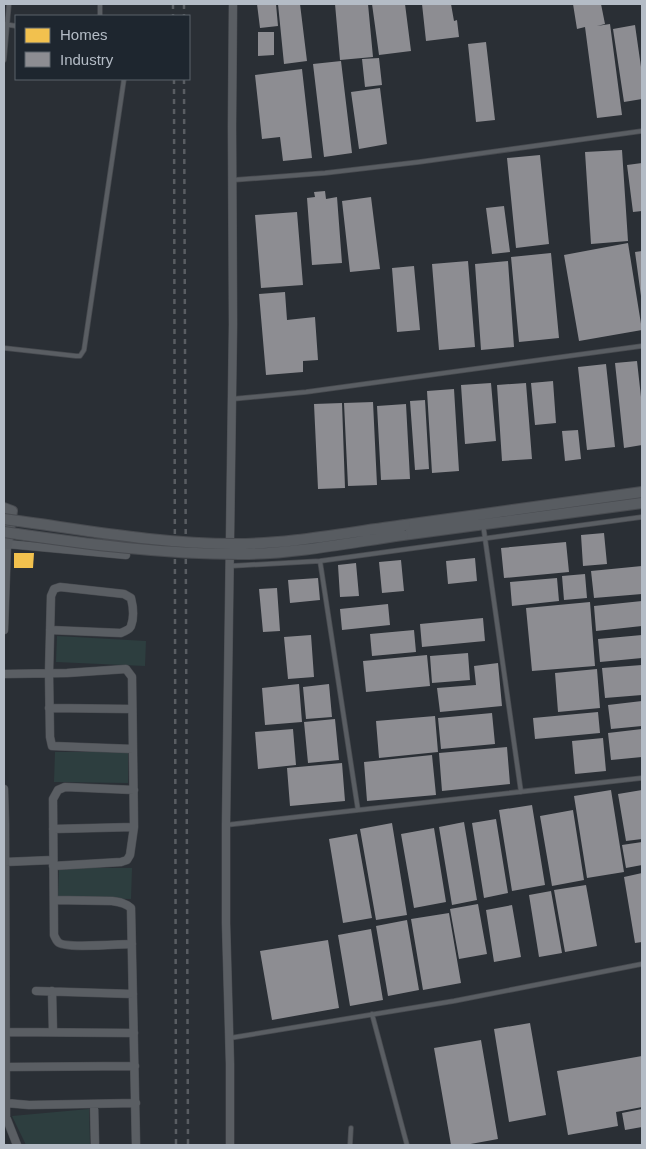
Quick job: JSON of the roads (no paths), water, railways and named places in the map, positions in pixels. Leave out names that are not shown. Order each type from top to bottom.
[{"type":"main road","points":[[4,532],[157,551],[251,554],[284,551],[642,492]]},
{"type":"main road","points":[[4,518],[164,542],[204,544],[276,543],[483,524],[642,503]]},
{"type":"main road","points":[[4,508],[12,512],[5,544]]},
{"type":"street","points":[[230,1145],[226,825],[232,399],[233,4]]},
{"type":"street","points":[[4,630],[5,544],[126,555]]},
{"type":"street","points":[[50,630],[120,633],[128,630],[131,626],[133,604],[131,598],[124,594],[60,587],[54,589],[51,596],[50,630],[49,674],[49,708],[52,746],[133,749]]},
{"type":"street","points":[[4,674],[49,674],[126,669],[132,676],[134,790],[134,827],[130,855],[127,860],[122,862],[5,862]]},
{"type":"street","points":[[49,708],[132,709]]},
{"type":"street","points":[[132,944],[82,946],[58,942],[54,935],[53,829],[54,796],[60,789],[65,787],[134,790]]},
{"type":"street","points":[[4,789],[5,1115],[17,1145]]},
{"type":"street","points":[[53,829],[134,827]]},
{"type":"street","points":[[54,900],[112,900],[128,905],[131,908],[136,1145]]},
{"type":"street","points":[[52,990],[53,1032]]},
{"type":"street","points":[[36,991],[133,994]]},
{"type":"street","points":[[6,1032],[134,1032]]},
{"type":"street","points":[[6,1067],[135,1066]]},
{"type":"street","points":[[6,1103],[29,1105],[136,1103]]},
{"type":"street","points":[[94,1104],[95,1145]]},
{"type":"lane","points":[[4,60],[9,4]]},
{"type":"lane","points":[[4,348],[76,356],[82,353],[124,80]]},
{"type":"lane","points":[[232,180],[325,173],[419,162],[642,131]]},
{"type":"lane","points":[[232,399],[306,392],[642,346]]},
{"type":"lane","points":[[230,566],[320,561],[642,517]]},
{"type":"lane","points":[[483,524],[521,792]]},
{"type":"lane","points":[[320,561],[358,810]]},
{"type":"lane","points":[[226,825],[642,778]]},
{"type":"lane","points":[[230,1038],[454,1001],[642,964]]},
{"type":"lane","points":[[372,1014],[407,1145]]},
{"type":"lane","points":[[350,1145],[351,1128]]},
{"type":"railway","points":[[173,4],[173,15]]},
{"type":"railway","points":[[184,4],[184,15]]},
{"type":"railway","points":[[174,80],[176,1145]]},
{"type":"railway","points":[[184,80],[188,1145]]}]
